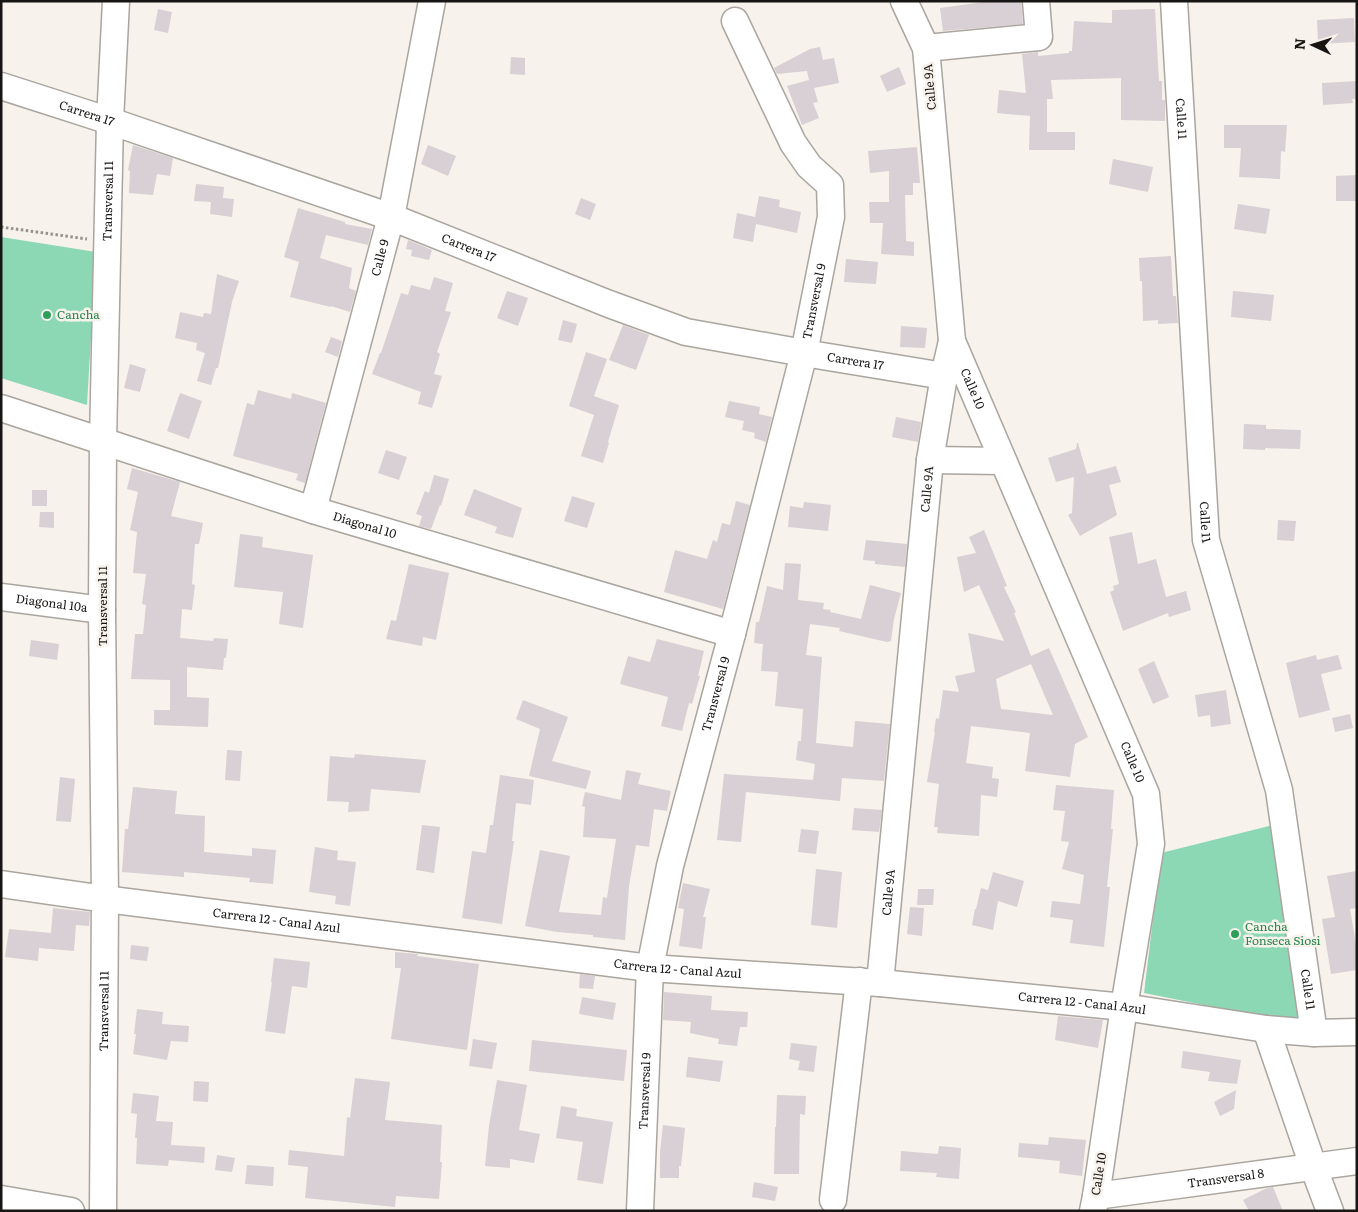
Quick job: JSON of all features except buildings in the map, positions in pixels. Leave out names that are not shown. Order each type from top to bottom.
[{"type":"street","name":"Transversal 11","points":[[103,1211],[105,899],[102,610],[103,441],[110,121],[116,1]]},
{"type":"street","name":"Calle 9","points":[[313,510],[391,217],[432,1]]},
{"type":"street","name":"Calle 9A","points":[[833,1200],[869,982],[930,460],[944,376],[952,341],[926,48],[904,1]]},
{"type":"street","points":[[926,48],[1039,37],[1036,1]]},
{"type":"street","name":"Calle 11","points":[[1174,1],[1206,540],[1279,790],[1314,1033]]},
{"type":"street","name":"Transversal 9","points":[[640,1211],[650,968],[670,866],[804,354],[831,217],[830,184],[809,166],[793,144],[735,21]]},
{"type":"street","name":"Carrera 17","points":[[1,86],[110,121],[391,217],[609,304],[686,332],[804,354],[944,376]]},
{"type":"street","name":"Calle 10","points":[[952,341],[1146,794],[1151,844],[1124,1007],[1095,1203]]},
{"type":"street","name":"Diagonal 10","points":[[1,408],[313,510],[732,634]]},
{"type":"street","points":[[930,460],[1004,461]]},
{"type":"street","name":"Diagonal 10a","points":[[1,597],[102,610]]},
{"type":"street","name":"Carrera 12 - Canal Azul","points":[[1,884],[105,899],[650,968],[869,982],[1124,1007],[1266,1029],[1314,1033],[1357,1032]]},
{"type":"street","points":[[1266,1029],[1330,1211]]},
{"type":"street","name":"Transversal 8","points":[[1095,1203],[1313,1166],[1357,1161]]},
{"type":"street","points":[[1,1199],[71,1211]]},
{"type":"path","points":[[1,227],[108,242]]},
{"type":"green space","name":"Cancha","points":[[1,237],[96,252],[87,405],[1,378]]},
{"type":"green space","points":[[1273,825],[1299,1024],[1144,993],[1161,853]]},
{"type":"place","name":"Cancha","points":[[47,315]]},
{"type":"place","name":"Cancha Fonseca Siosi","points":[[1235,934]]}]
